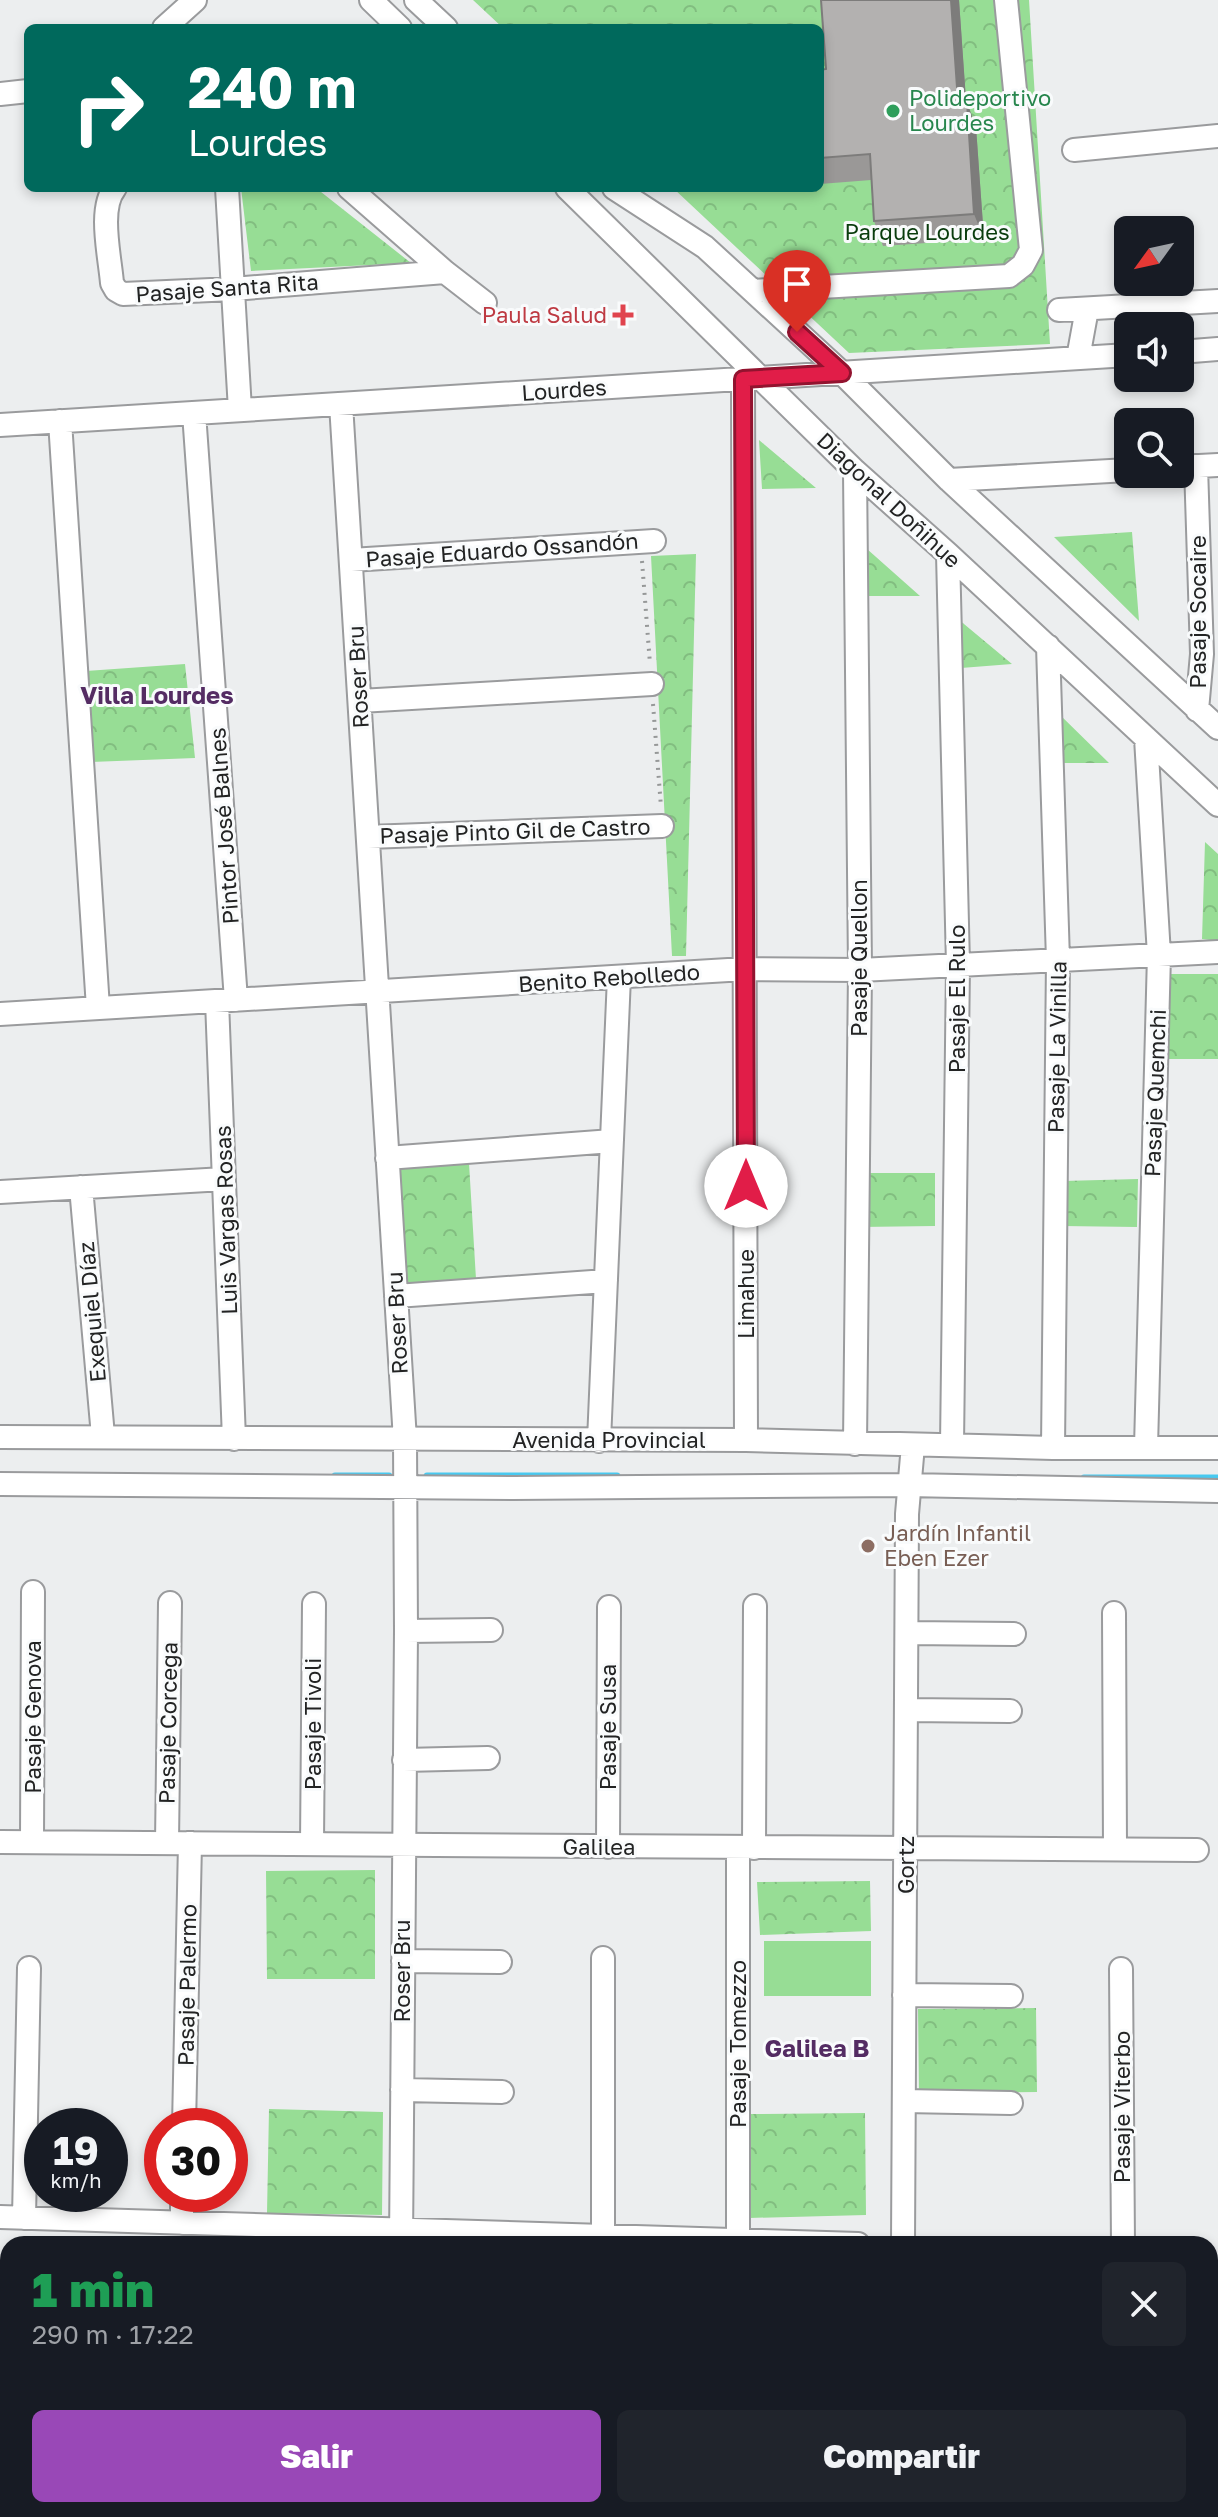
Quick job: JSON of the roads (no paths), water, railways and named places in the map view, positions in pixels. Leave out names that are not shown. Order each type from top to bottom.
[{"type":"street","points":[[168,24],[195,0]]},
{"type":"street","points":[[371,0],[396,24]]},
{"type":"street","points":[[416,0],[442,24]]},
{"type":"street","points":[[753,291],[1009,276],[1023,265],[1031,250],[1006,0]]},
{"type":"street","points":[[0,94],[24,91]]},
{"type":"street","points":[[1074,150],[1218,136]]},
{"type":"street","name":"Pasaje Santa Rita","points":[[112,192],[106,207],[112,283],[123,294],[233,289],[445,272]]},
{"type":"street","points":[[227,192],[240,410]]},
{"type":"street","points":[[354,192],[485,303]]},
{"type":"street","name":"Diagonal Doñihue","points":[[571,192],[752,379],[948,554],[1218,805]]},
{"type":"street","points":[[622,192],[705,247],[842,373],[949,480],[1218,728]]},
{"type":"street","points":[[1059,310],[1218,301]]},
{"type":"street","points":[[1078,358],[1087,309]]},
{"type":"street","points":[[1194,351],[1218,349]]},
{"type":"street","name":"Lourdes","points":[[0,422],[60,421],[1114,356]]},
{"type":"street","name":"Limahue","points":[[746,1440],[745,969],[752,379]]},
{"type":"street","name":"Roser Bru","points":[[341,404],[405,1440],[401,2236]]},
{"type":"street","name":"Pintor José Balnes","points":[[194,413],[227,1001]]},
{"type":"street","points":[[60,421],[98,1008]]},
{"type":"street","name":"Pasaje Socaire","points":[[1197,710],[1202,654],[1198,466]]},
{"type":"street","name":"Pasaje Quellon","points":[[855,471],[860,970],[855,1444]]},
{"type":"street","points":[[949,480],[1114,471]]},
{"type":"street","name":"Pasaje Eduardo Ossandón","points":[[351,560],[654,541]]},
{"type":"street","name":"Pasaje El Rulo","points":[[948,554],[958,965],[952,1445]]},
{"type":"street","name":"Pasaje La Vinilla","points":[[1048,646],[1058,960],[1053,1448]]},
{"type":"street","points":[[360,701],[652,684]]},
{"type":"street","name":"Pasaje Quemchi","points":[[1146,738],[1159,955],[1146,1447]]},
{"type":"street","name":"Pasaje Pinto Gil de Castro","points":[[368,837],[662,826]]},
{"type":"street","name":"Benito Rebolledo","points":[[0,1014],[745,969],[860,970],[1218,952]]},
{"type":"street","points":[[599,1441],[619,977]]},
{"type":"street","name":"Luis Vargas Rosas","points":[[227,1001],[224,1179],[234,1439]]},
{"type":"street","points":[[387,1158],[612,1141]]},
{"type":"street","points":[[0,1192],[224,1179]]},
{"type":"street","name":"Exequiel Díaz","points":[[81,1187],[103,1436]]},
{"type":"street","points":[[396,1296],[606,1281]]},
{"type":"street","name":"Avenida Provincial","points":[[0,1437],[746,1440],[1053,1448],[1218,1448]]},
{"type":"street","name":"Gortz","points":[[903,2236],[908,1485],[913,1445]]},
{"type":"street","points":[[0,1484],[406,1487],[908,1485],[1218,1491]]},
{"type":"street","name":"Pasaje Genova","points":[[32,1842],[33,1592]]},
{"type":"street","name":"Pasaje Corcega","points":[[167,1843],[170,1603]]},
{"type":"street","name":"Pasaje Tivoli","points":[[312,1844],[314,1604]]},
{"type":"street","name":"Pasaje Tomezzo","points":[[750,2236],[746,1848],[755,1606]]},
{"type":"street","name":"Pasaje Susa","points":[[608,1847],[609,1607]]},
{"type":"street","points":[[1114,1613],[1115,1849]]},
{"type":"street","points":[[406,1631],[491,1630]]},
{"type":"street","points":[[907,1633],[1014,1634]]},
{"type":"street","points":[[906,1710],[1010,1711]]},
{"type":"street","points":[[404,1760],[488,1758]]},
{"type":"street","name":"Galilea","points":[[0,1842],[1197,1850]]},
{"type":"street","name":"Pasaje Palermo","points":[[184,2108],[190,1843]]},
{"type":"street","points":[[603,1958],[603,2236]]},
{"type":"street","points":[[403,1961],[500,1962]]},
{"type":"street","points":[[24,2218],[29,1968]]},
{"type":"street","name":"Pasaje Viterbo","points":[[1121,1969],[1123,2236]]},
{"type":"street","points":[[904,1995],[1011,1996]]},
{"type":"street","points":[[402,2090],[502,2092]]},
{"type":"street","points":[[904,2101],[1011,2103]]},
{"type":"street","points":[[182,2212],[182,2223]]},
{"type":"street","points":[[0,2217],[182,2223],[253,2235],[327,2236]]},
{"type":"street","points":[[110,2236],[111,2221]]},
{"type":"waterway","points":[[335,1476],[389,1476]]},
{"type":"waterway","points":[[427,1476],[617,1476]]},
{"type":"waterway","points":[[1084,1478],[1218,1478]]},
{"type":"place","name":"Polideportivo Lourdes","points":[[893,111]]},
{"type":"place","name":"Paula Salud","points":[[623,315]]},
{"type":"place","name":"Jardín Infantil Eben Ezer","points":[[868,1546]]},
{"type":"district","name":"Villa Lourdes","points":[[157,696]]},
{"type":"district","name":"Galilea B","points":[[817,2049]]},
{"type":"park label","name":"Parque Lourdes","points":[[927,232]]}]
